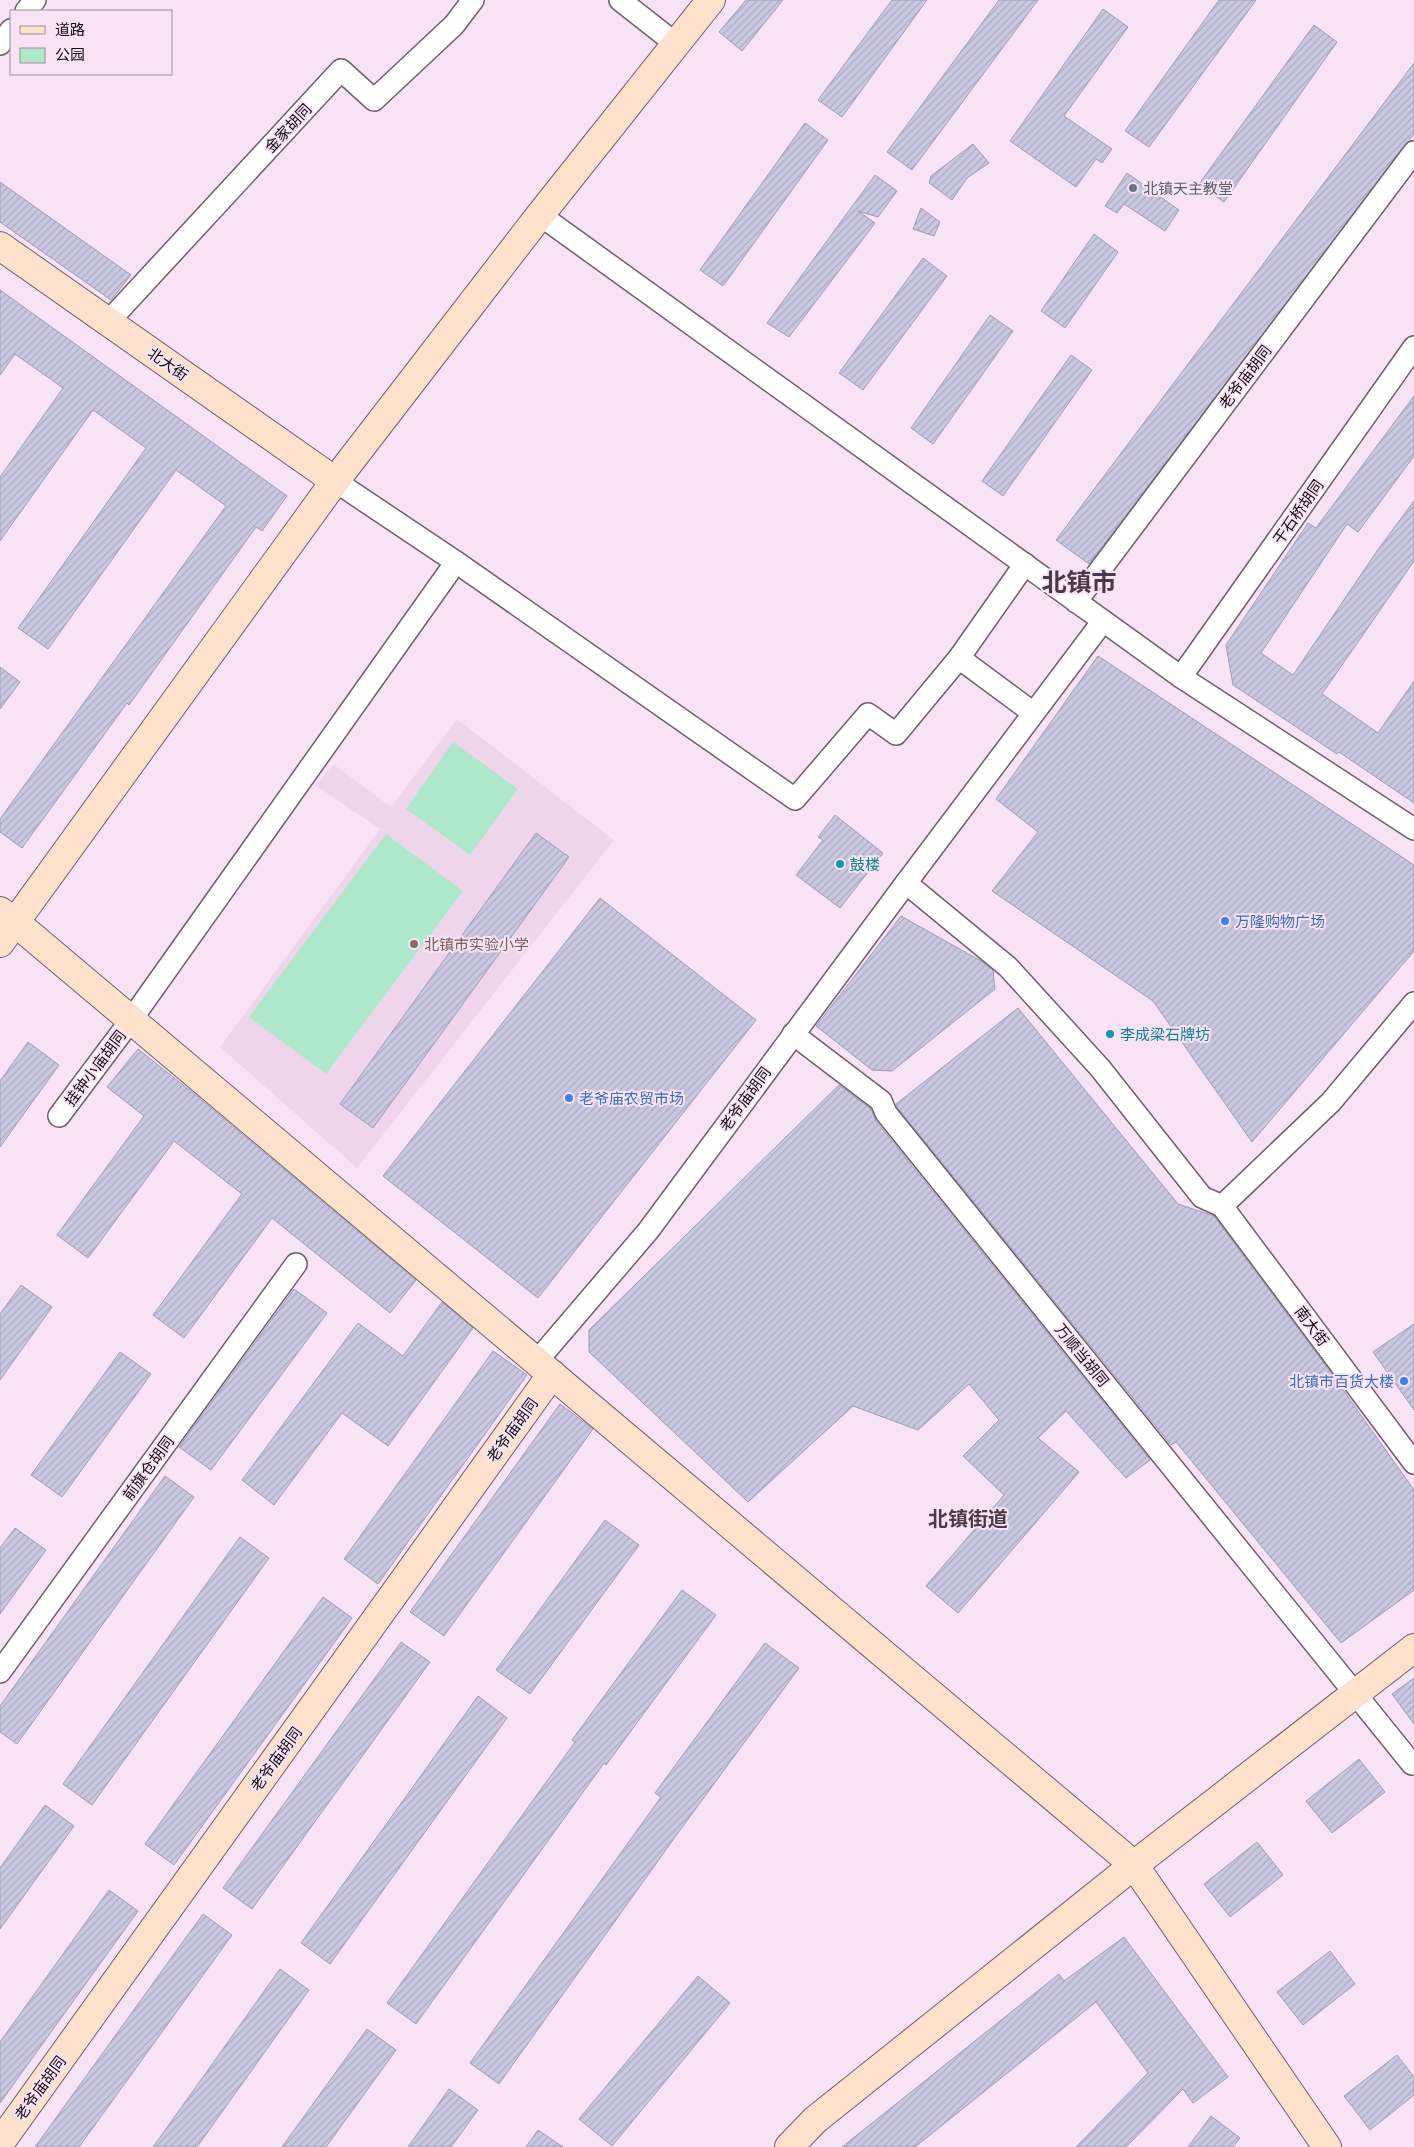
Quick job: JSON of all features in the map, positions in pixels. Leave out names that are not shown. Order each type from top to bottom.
[{"type":"street","points":[[27,10],[35,0]]},
{"type":"street","name":"金家胡同","points":[[108,322],[341,70],[374,100],[454,25],[473,0]]},
{"type":"street","points":[[620,0],[676,44]]},
{"type":"street","points":[[711,0],[540,215],[335,481],[5,926],[132,1020],[1134,1865],[1327,2147]]},
{"type":"street","points":[[0,44],[10,31]]},
{"type":"street","name":"老爷庙胡同","points":[[1076,602],[1414,152]]},
{"type":"street","points":[[540,215],[1181,677],[1414,829]]},
{"type":"street","name":"北大街","points":[[0,246],[335,481]]},
{"type":"street","name":"干石桥胡同","points":[[1181,677],[1414,347]]},
{"type":"street","points":[[335,481],[456,562],[794,799],[868,714],[896,734],[959,658],[1025,564]]},
{"type":"street","name":"挂钟小庙胡同","points":[[58,1116],[132,1020],[456,562]]},
{"type":"street","name":"老爷庙胡同","points":[[0,2143],[544,1368],[648,1231],[1032,712],[1103,621]]},
{"type":"street","points":[[959,658],[1032,712]]},
{"type":"street","name":"南大街","points":[[906,883],[1008,967],[1100,1068],[1202,1197],[1222,1206],[1414,1463]]},
{"type":"street","points":[[1222,1206],[1331,1102],[1414,1003]]},
{"type":"street","name":"万顺当胡同","points":[[797,1028],[881,1102],[886,1113],[1356,1692],[1412,1764],[1414,1762]]},
{"type":"street","name":"前旗仓胡同","points":[[0,1672],[296,1264]]},
{"type":"street","points":[[789,2147],[815,2120],[1134,1865],[1414,1648]]},
{"type":"shaded area","name":"北镇市实验小学","points":[[457,719],[614,840],[357,1168],[220,1047],[380,829],[316,786],[333,764],[391,807]]},
{"type":"green space","points":[[453,742],[518,789],[470,855],[406,809]]},
{"type":"green space","points":[[386,834],[463,891],[326,1074],[249,1017]]},
{"type":"building","points":[[746,0],[783,0],[742,51],[719,32]]},
{"type":"building","points":[[892,0],[927,0],[842,117],[818,100]]},
{"type":"building","points":[[999,0],[1038,0],[912,170],[887,152]]},
{"type":"building","points":[[1219,0],[1256,0],[1149,147],[1125,131]]},
{"type":"building","points":[[1103,9],[1128,27],[1064,116],[1112,149],[1102,163],[1096,159],[1076,187],[1010,141]]},
{"type":"building","points":[[1314,25],[1337,42],[1224,202],[1199,184]]},
{"type":"building","points":[[1414,63],[1414,134],[1089,564],[1056,540]]},
{"type":"building","points":[[805,123],[828,140],[723,286],[700,270]]},
{"type":"building","points":[[973,144],[989,163],[967,178],[952,200],[929,183],[931,176]]},
{"type":"building","name":"北镇天主教堂","points":[[1127,173],[1179,210],[1165,231],[1124,204],[1117,213],[1105,206]]},
{"type":"building","points":[[875,175],[897,191],[878,217],[858,211],[875,223],[789,337],[767,323]]},
{"type":"building","points":[[0,182],[131,275],[111,300],[0,222]]},
{"type":"building","points":[[921,208],[940,222],[934,236],[913,229]]},
{"type":"building","points":[[1094,234],[1118,252],[1065,328],[1041,311]]},
{"type":"building","points":[[923,258],[947,276],[863,390],[839,373]]},
{"type":"building","points":[[0,290],[287,496],[262,531],[256,527],[129,705],[127,703],[22,848],[0,832],[0,819],[226,506],[176,470],[48,649],[18,628],[146,448],[93,410],[0,541],[0,477],[63,388],[15,354],[0,375]]},
{"type":"building","points":[[990,315],[1013,331],[933,444],[911,428]]},
{"type":"building","points":[[1071,355],[1092,370],[1003,496],[982,481]]},
{"type":"building","points":[[1414,396],[1414,456],[1358,532],[1347,524],[1261,653],[1293,675],[1377,551],[1414,501],[1414,561],[1322,694],[1378,733],[1414,681],[1414,803],[1339,752],[1337,754],[1233,685],[1226,645],[1308,523],[1316,528]]},
{"type":"building","name":"万隆购物广场","points":[[1098,656],[1414,865],[1414,951],[1252,1142],[1153,1001],[992,891],[1038,832],[996,799]]},
{"type":"building","points":[[0,667],[20,682],[0,709]]},
{"type":"building","name":"鼓楼","points":[[835,815],[883,853],[840,908],[796,875],[823,840],[818,837]]},
{"type":"building","points":[[536,833],[569,857],[373,1128],[340,1104]]},
{"type":"building","name":"老爷庙农贸市场","points":[[600,898],[756,1020],[538,1298],[383,1176]]},
{"type":"building","points":[[901,916],[981,961],[993,970],[995,989],[892,1071],[872,1070],[816,1026]]},
{"type":"building","points":[[1018,1008],[1178,1204],[1214,1216],[1326,1366],[1414,1490],[1414,1590],[1341,1643],[1176,1442],[1171,1445],[897,1107],[896,1104]]},
{"type":"building","points":[[28,1042],[59,1065],[0,1147],[0,1081]]},
{"type":"building","points":[[138,1049],[416,1280],[390,1313],[272,1218],[184,1338],[153,1315],[242,1194],[174,1141],[88,1258],[57,1235],[144,1116],[107,1087]]},
{"type":"building","points":[[839,1085],[871,1109],[876,1121],[1150,1460],[1126,1478],[1066,1411],[1038,1438],[1079,1472],[958,1613],[926,1586],[1004,1495],[963,1456],[999,1420],[969,1384],[918,1430],[853,1406],[748,1502],[589,1352],[589,1330]]},
{"type":"building","points":[[21,1285],[52,1307],[0,1380],[0,1314]]},
{"type":"building","points":[[294,1289],[327,1313],[211,1470],[179,1447]]},
{"type":"building","points":[[442,1302],[473,1328],[388,1446],[342,1413],[274,1505],[242,1480],[358,1323],[403,1356]]},
{"type":"building","name":"北镇市百货大楼","points":[[1414,1324],[1414,1410],[1373,1352]]},
{"type":"building","points":[[493,1351],[527,1375],[378,1584],[344,1559]]},
{"type":"building","points":[[120,1352],[151,1374],[62,1497],[31,1475]]},
{"type":"building","points":[[560,1404],[593,1429],[444,1636],[410,1612]]},
{"type":"building","points":[[165,1476],[194,1497],[17,1744],[0,1732],[0,1706]]},
{"type":"building","points":[[605,1520],[639,1545],[530,1694],[496,1670]]},
{"type":"building","points":[[15,1528],[46,1550],[0,1614],[0,1548]]},
{"type":"building","points":[[240,1537],[269,1558],[92,1805],[63,1784]]},
{"type":"building","points":[[682,1590],[716,1615],[606,1765],[604,1763],[416,2024],[387,2003],[575,1742],[572,1740]]},
{"type":"building","points":[[323,1597],[352,1618],[174,1865],[145,1844]]},
{"type":"building","points":[[401,1642],[430,1662],[252,1909],[223,1888]]},
{"type":"building","points":[[765,1643],[799,1668],[675,1837],[499,2084],[470,2063],[661,1797],[655,1793]]},
{"type":"building","points":[[1414,1678],[1414,1724],[1392,1694]]},
{"type":"building","points":[[478,1696],[507,1718],[330,1964],[301,1943]]},
{"type":"building","points":[[1359,1759],[1385,1792],[1332,1833],[1306,1801]]},
{"type":"building","points":[[45,1805],[74,1826],[0,1929],[0,1868]]},
{"type":"building","points":[[1257,1842],[1283,1875],[1230,1917],[1204,1884]]},
{"type":"building","points":[[109,1890],[138,1911],[0,2103],[0,2042]]},
{"type":"building","points":[[203,1914],[232,1935],[79,2147],[35,2147]]},
{"type":"building","points":[[1124,1937],[1228,2077],[1193,2103],[1183,2089],[1126,2147],[1076,2147],[1148,2073],[1096,2002],[915,2147],[842,2147],[1059,1974],[1064,1981]]},
{"type":"building","points":[[1330,1951],[1355,1984],[1303,2025],[1277,1992]]},
{"type":"building","points":[[280,1969],[309,1990],[197,2147],[153,2147]]},
{"type":"building","points":[[698,1976],[730,2003],[612,2146],[579,2119]]},
{"type":"building","points":[[367,2029],[396,2050],[326,2147],[282,2147]]},
{"type":"building","points":[[1397,2055],[1414,2077],[1414,2095],[1370,2130],[1344,2096]]},
{"type":"building","points":[[449,2089],[478,2110],[451,2147],[408,2147]]},
{"type":"building","points":[[1211,2116],[1240,2138],[1233,2147],[1188,2147]]},
{"type":"building","points":[[538,2130],[563,2147],[526,2147]]},
{"type":"place","name":"北镇天主教堂","points":[[1133,188]]},
{"type":"place","name":"鼓楼","points":[[840,864]]},
{"type":"place","name":"万隆购物广场","points":[[1225,921]]},
{"type":"place","name":"北镇市实验小学","points":[[414,944]]},
{"type":"place","name":"李成梁石牌坊","points":[[1110,1034]]},
{"type":"place","name":"老爷庙农贸市场","points":[[569,1098]]},
{"type":"place","name":"北镇市百货大楼","points":[[1404,1381]]},
{"type":"district","name":"北镇市","points":[[1079,581]]},
{"type":"district","name":"北镇街道","points":[[968,1518]]}]
